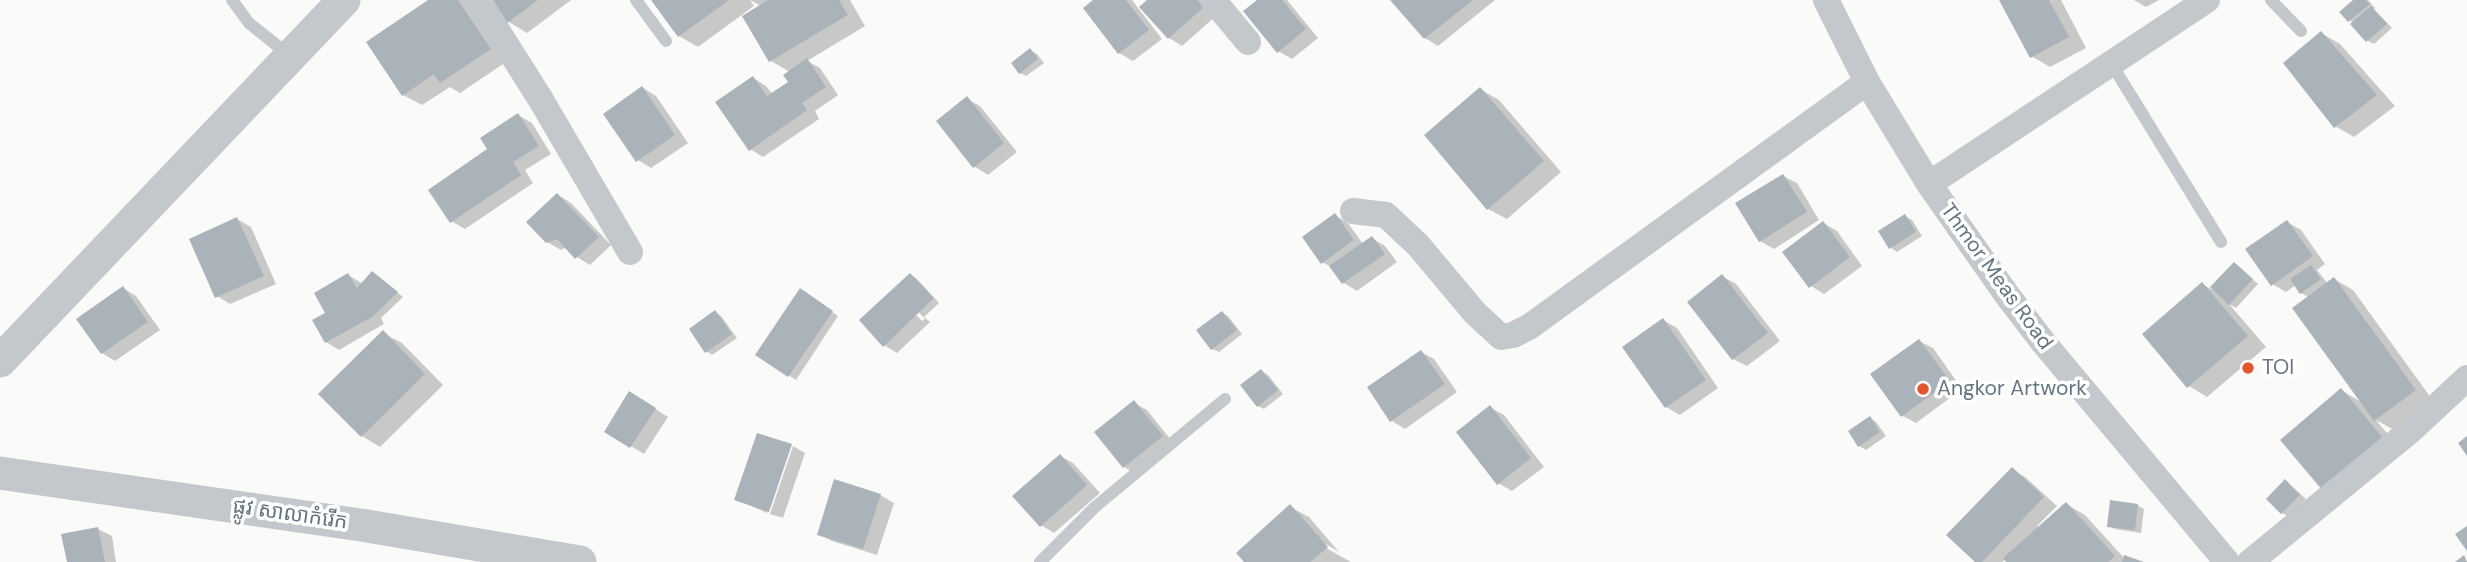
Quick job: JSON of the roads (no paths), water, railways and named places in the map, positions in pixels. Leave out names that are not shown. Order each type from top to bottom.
[{"type":"street","points":[[0,361],[344,0]]},
{"type":"street","points":[[478,0],[541,100],[630,252]]},
{"type":"street","points":[[1213,0],[1248,42]]},
{"type":"street","name":"Thmor Meas Road","points":[[1826,0],[1867,82],[1929,184],[2043,342],[2227,562]]},
{"type":"street","points":[[1929,184],[2207,0]]},
{"type":"street","points":[[1353,211],[1386,215],[1418,245],[1488,326],[1501,337],[1513,335],[1529,327],[1867,82]]},
{"type":"street","points":[[2250,562],[2410,431],[2467,378]]},
{"type":"street","name":"ផ្លូវ សាលាកំរើក","points":[[0,473],[361,525],[580,562]]},
{"type":"lane","points":[[232,0],[249,23],[290,56]]},
{"type":"lane","points":[[636,0],[666,41]]},
{"type":"lane","points":[[2271,0],[2301,31]]},
{"type":"lane","points":[[2111,63],[2221,242]]},
{"type":"lane","points":[[1040,562],[1095,507],[1225,399]]},
{"type":"place","name":"TOI","points":[[2248,368]]},
{"type":"place","name":"Angkor Artwork","points":[[1923,389]]}]
